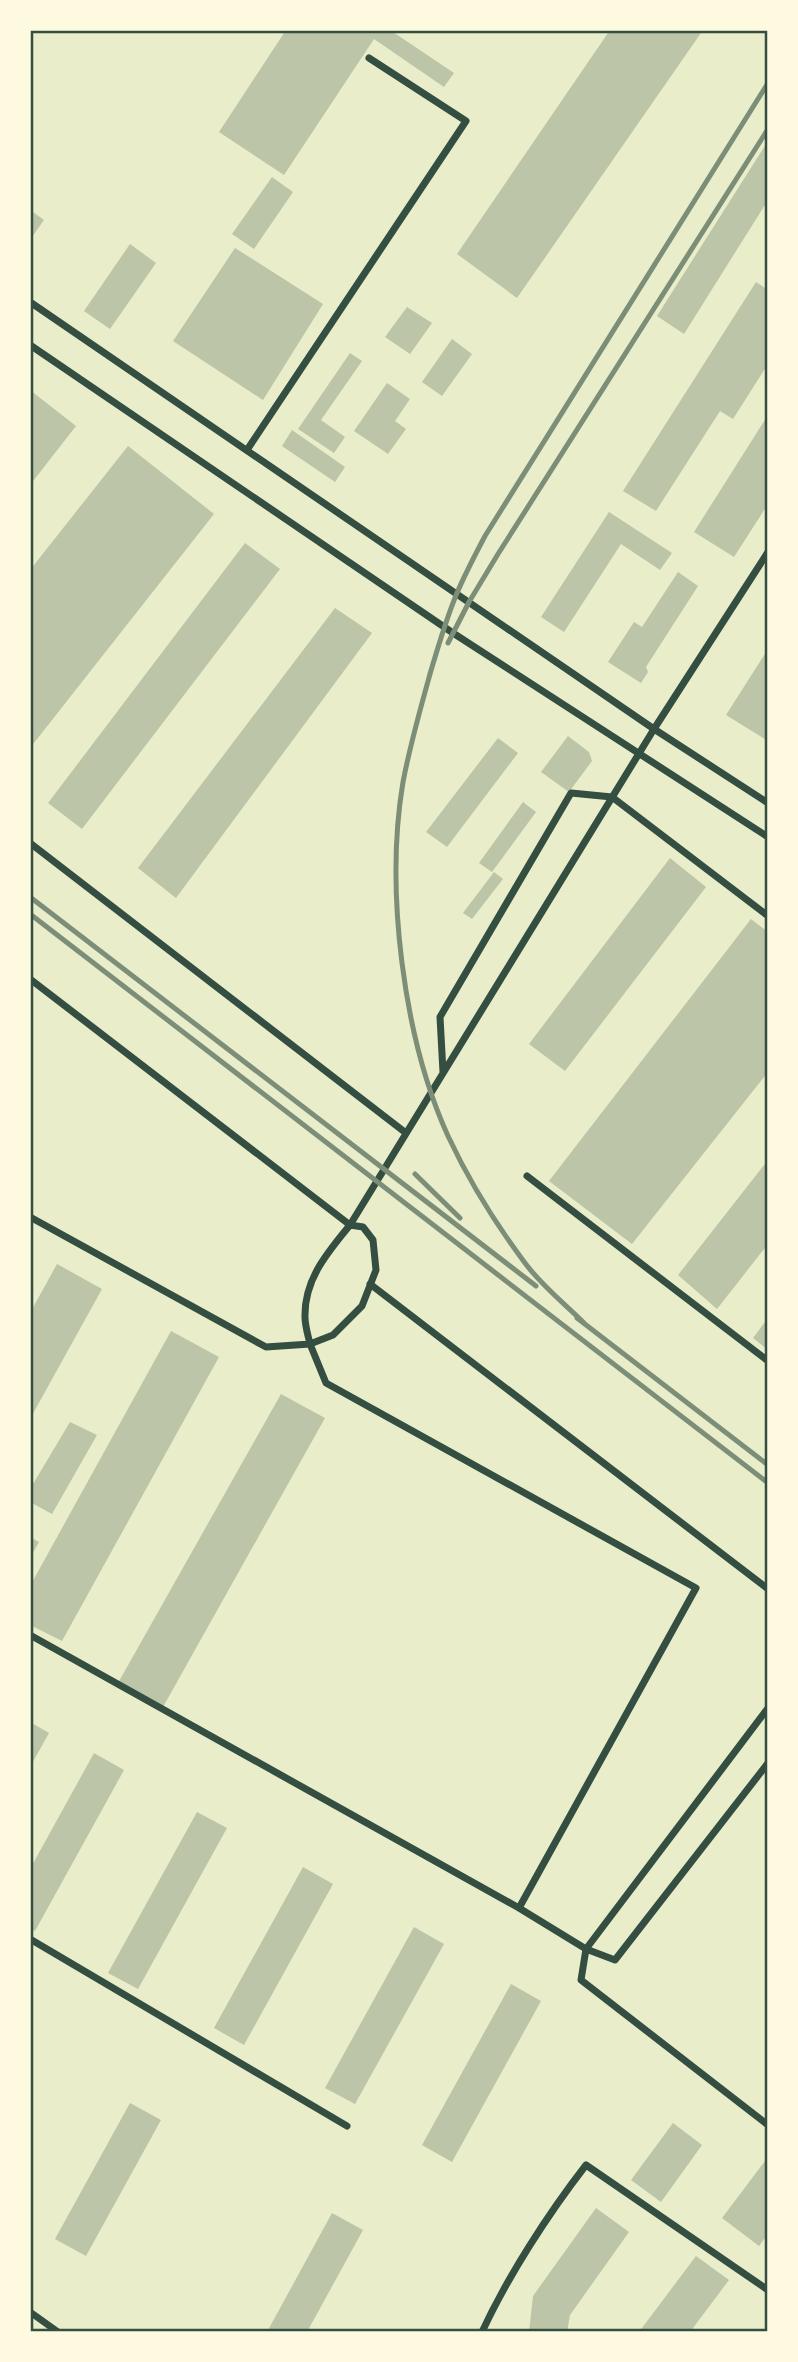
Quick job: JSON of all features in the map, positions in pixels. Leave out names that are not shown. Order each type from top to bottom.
[{"type":"street","points":[[247,450],[466,121],[369,58]]},
{"type":"street","points":[[30,302],[654,729],[768,803]]},
{"type":"street","points":[[30,345],[453,633],[768,836]]},
{"type":"street","points":[[519,1908],[696,1588],[326,1383],[310,1344],[305,1316],[309,1287],[319,1264],[350,1225],[639,752],[768,552]]},
{"type":"street","points":[[443,1073],[440,1017],[571,793],[612,797],[768,916]]},
{"type":"street","points":[[30,843],[406,1133]]},
{"type":"street","points":[[30,979],[350,1225],[363,1227],[373,1240],[376,1270],[362,1306],[332,1335],[310,1344],[266,1347],[30,1217]]},
{"type":"street","points":[[527,1176],[768,1361]]},
{"type":"street","points":[[370,1284],[768,1589]]},
{"type":"street","points":[[30,1635],[519,1908],[586,1949],[615,1960],[768,1763]]},
{"type":"street","points":[[768,1708],[586,1949],[581,1980],[768,2125]]},
{"type":"street","points":[[30,1938],[347,2126]]},
{"type":"street","points":[[482,2332],[492,2310],[562,2195],[586,2165],[768,2290]]},
{"type":"street","points":[[30,2312],[58,2332]]},
{"type":"building","points":[[286,30],[390,30],[454,73],[444,87],[374,39],[284,175],[219,132]]},
{"type":"building","points":[[610,30],[703,30],[517,298],[457,254]]},
{"type":"building","points":[[768,141],[768,200],[684,334],[657,316]]},
{"type":"building","points":[[272,177],[293,192],[254,249],[232,234]]},
{"type":"building","points":[[30,210],[44,220],[30,240]]},
{"type":"building","points":[[130,244],[156,263],[110,329],[84,311]]},
{"type":"building","points":[[235,248],[323,304],[263,400],[173,341]]},
{"type":"building","points":[[756,282],[768,290],[768,364],[733,419],[720,411],[656,511],[623,491]]},
{"type":"building","points":[[407,307],[432,323],[410,354],[385,337]]},
{"type":"building","points":[[452,339],[472,354],[442,396],[422,382]]},
{"type":"building","points":[[350,353],[362,361],[321,420],[345,437],[334,453],[298,429]]},
{"type":"building","points":[[387,383],[410,399],[395,421],[406,429],[388,454],[354,431]]},
{"type":"building","points":[[30,390],[76,426],[30,485]]},
{"type":"building","points":[[768,415],[768,504],[734,557],[694,532]]},
{"type":"building","points":[[292,430],[345,467],[335,482],[282,446]]},
{"type":"building","points":[[128,446],[214,514],[30,748],[30,570]]},
{"type":"building","points":[[609,512],[672,553],[660,570],[621,544],[564,632],[541,617]]},
{"type":"building","points":[[245,543],[280,569],[82,829],[48,803]]},
{"type":"building","points":[[678,572],[698,586],[646,667],[648,672],[641,683],[608,662],[634,622],[642,627]]},
{"type":"building","points":[[335,608],[372,633],[176,898],[138,868]]},
{"type":"building","points":[[768,649],[768,741],[726,715]]},
{"type":"building","points":[[568,736],[589,752],[592,761],[569,792],[541,772]]},
{"type":"building","points":[[498,738],[518,753],[447,847],[426,832]]},
{"type":"building","points":[[523,802],[536,812],[492,872],[479,863]]},
{"type":"building","points":[[670,858],[706,887],[565,1071],[529,1044]]},
{"type":"building","points":[[494,872],[503,879],[472,919],[463,913]]},
{"type":"building","points":[[751,919],[768,932],[768,1072],[632,1244],[549,1181]]},
{"type":"building","points":[[768,1160],[768,1244],[717,1309],[678,1275]]},
{"type":"building","points":[[57,1264],[102,1289],[30,1419],[30,1313]]},
{"type":"building","points":[[768,1318],[768,1350],[753,1338]]},
{"type":"building","points":[[171,1331],[219,1357],[62,1641],[30,1625],[30,1586]]},
{"type":"building","points":[[281,1394],[325,1418],[163,1707],[118,1683]]},
{"type":"building","points":[[70,1422],[97,1435],[52,1514],[30,1502],[30,1489]]},
{"type":"building","points":[[30,1537],[39,1542],[30,1558]]},
{"type":"building","points":[[30,1722],[49,1733],[30,1767]]},
{"type":"building","points":[[94,1753],[124,1770],[35,1931],[30,1928],[30,1869]]},
{"type":"building","points":[[197,1812],[227,1828],[138,1989],[108,1973]]},
{"type":"building","points":[[303,1867],[333,1884],[244,2045],[214,2028]]},
{"type":"building","points":[[414,1927],[444,1944],[355,2104],[325,2088]]},
{"type":"building","points":[[511,1984],[541,2001],[452,2162],[422,2145]]},
{"type":"building","points":[[130,2103],[161,2120],[86,2256],[55,2239]]},
{"type":"building","points":[[673,2123],[702,2145],[661,2202],[631,2180]]},
{"type":"building","points":[[768,2157],[768,2234],[759,2246],[722,2218]]},
{"type":"building","points":[[596,2208],[629,2232],[570,2315],[567,2332],[529,2332],[533,2296]]},
{"type":"building","points":[[332,2213],[363,2230],[307,2332],[267,2332]]},
{"type":"building","points":[[696,2256],[729,2280],[690,2332],[639,2332]]},
{"type":"railway","points":[[584,1323],[538,1279],[503,1233],[465,1169],[432,1097],[409,1009],[397,915],[398,824],[403,782],[442,633],[457,593],[485,536],[768,83]]},
{"type":"railway","points":[[448,643],[498,554],[768,129]]},
{"type":"railway","points":[[30,897],[536,1286]]},
{"type":"railway","points":[[30,914],[768,1483]]},
{"type":"railway","points":[[415,1174],[460,1218]]},
{"type":"railway","points":[[577,1318],[768,1465]]}]
